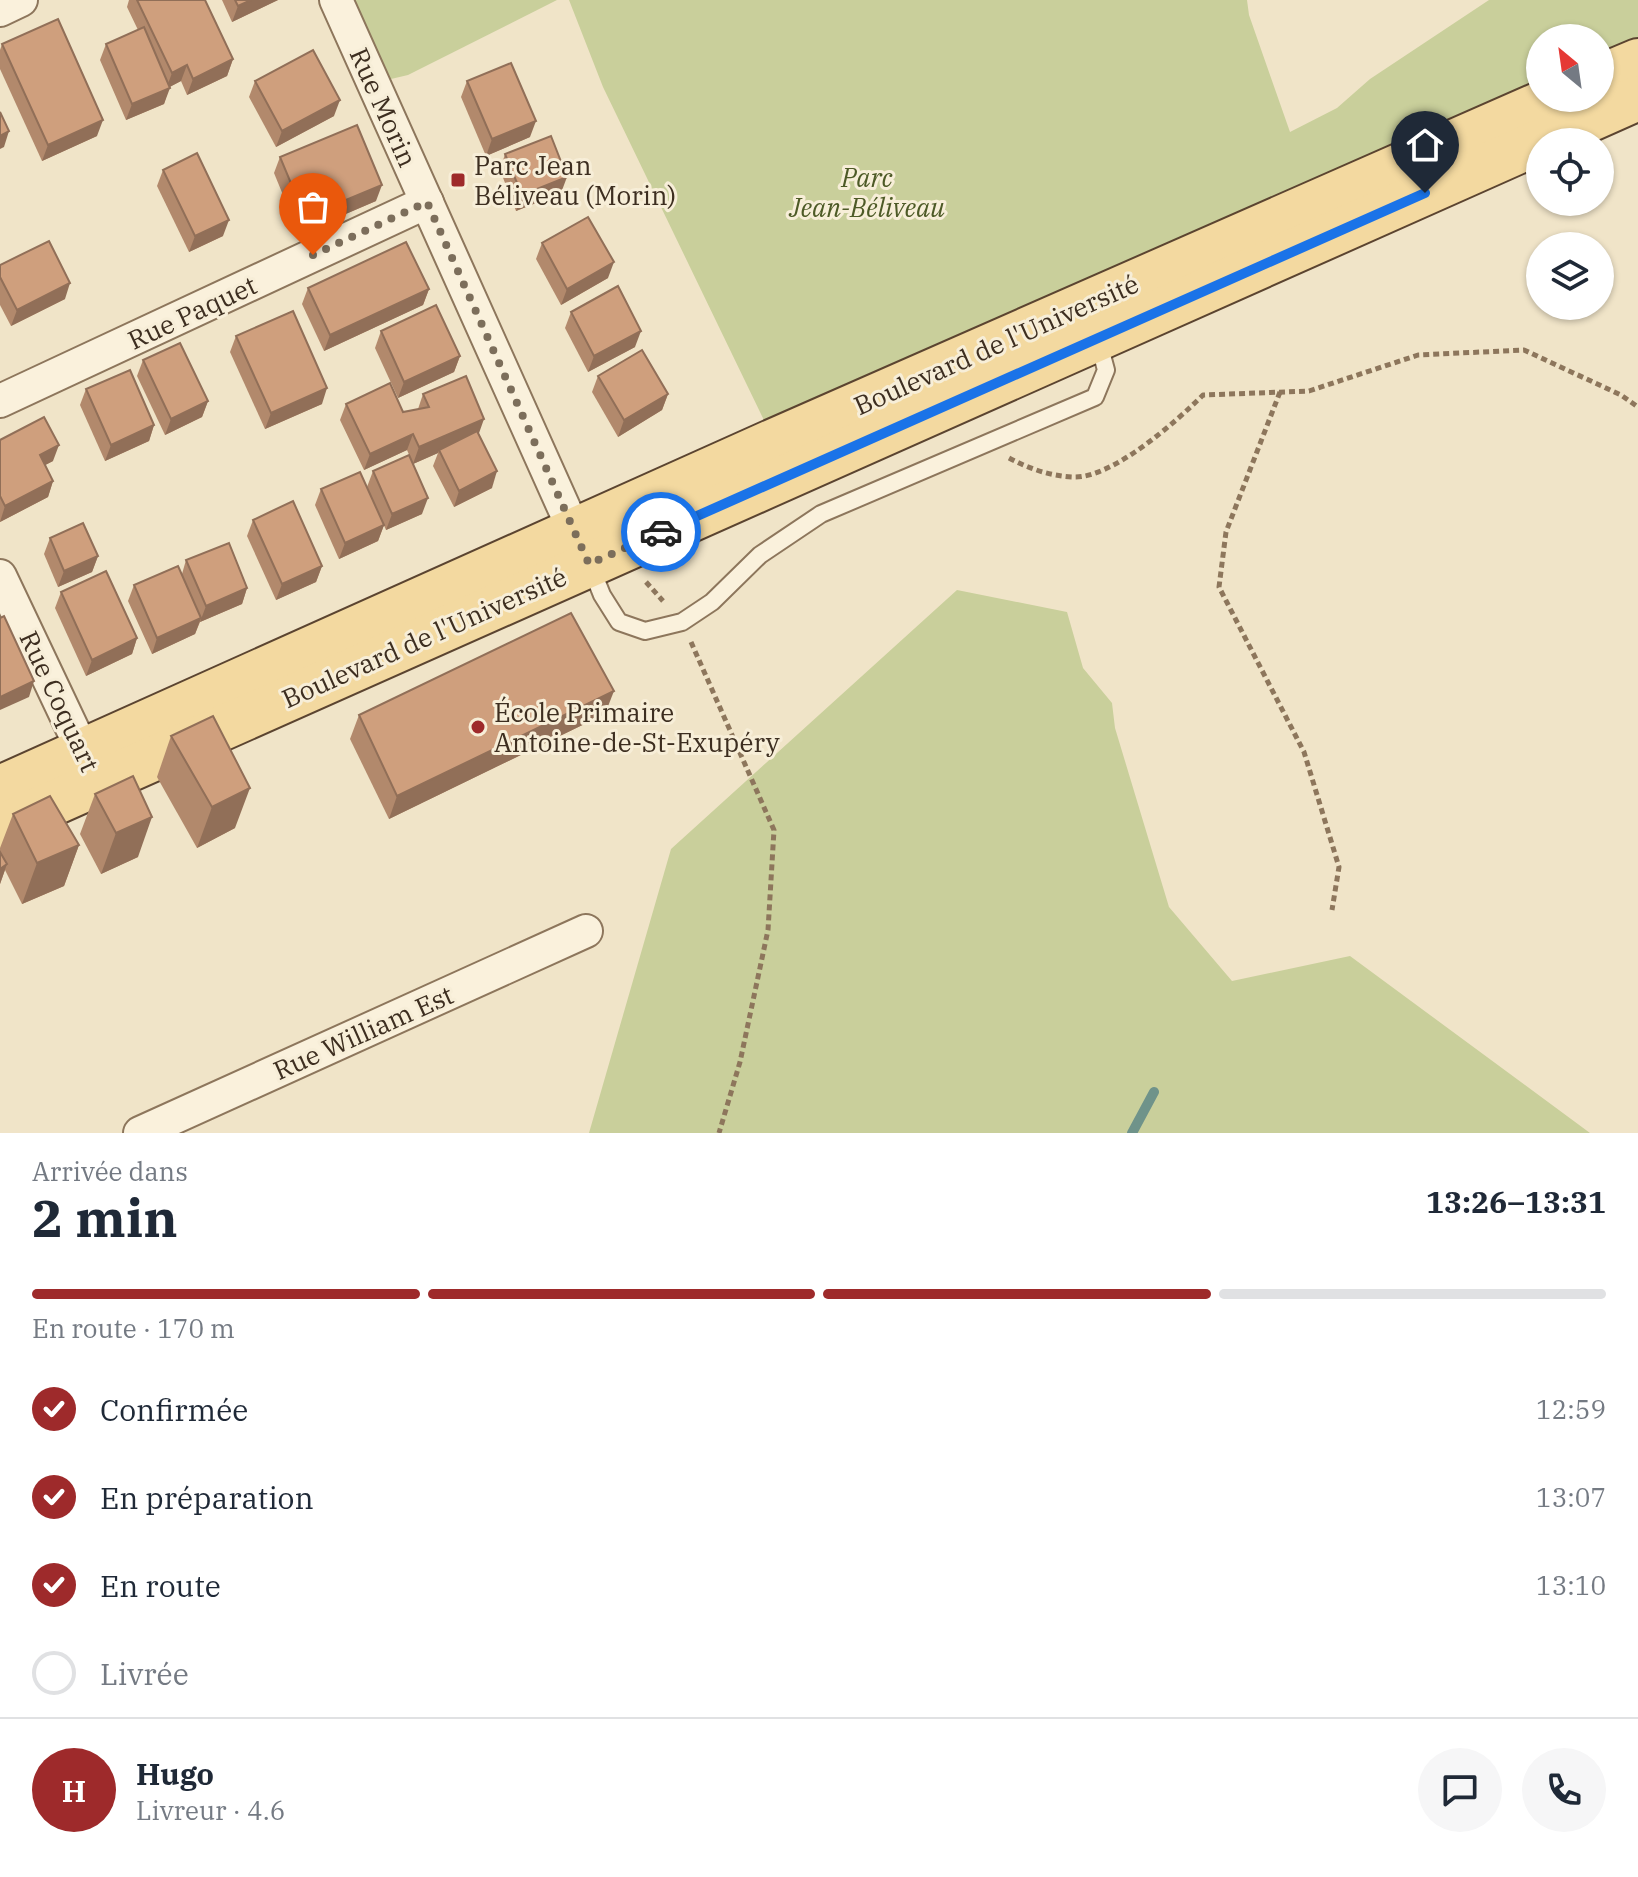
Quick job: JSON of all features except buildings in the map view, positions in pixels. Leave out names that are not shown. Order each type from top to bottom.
[{"type":"main road","points":[[1614,71],[1638,61]]},
{"type":"main road","name":"Boulevard de l'Université","points":[[582,547],[1098,340],[1638,98]]},
{"type":"main road","name":"Boulevard de l'Université","points":[[0,827],[91,767],[582,547],[1526,111]]},
{"type":"main road","name":"Boulevard de l'Université","points":[[0,788],[91,767]]},
{"type":"street","points":[[0,10],[21,0]]},
{"type":"street","name":"Rue Morin","points":[[336,0],[582,547]]},
{"type":"street","name":"Rue Paquet","points":[[0,401],[427,202]]},
{"type":"street","name":"Rue Coquart","points":[[0,576],[91,767]]},
{"type":"street","name":"Rue William Est","points":[[140,1133],[586,931]]},
{"type":"lane","points":[[582,547],[602,595],[619,622],[645,631],[682,622],[712,602],[760,555],[821,514],[1095,397],[1106,370],[1098,340]]},
{"type":"path","points":[[985,443],[1037,472],[1078,477],[1122,460],[1164,433],[1203,395],[1309,391],[1418,355],[1524,350],[1621,395],[1638,407]]},
{"type":"path","points":[[1280,392],[1226,532],[1219,587],[1304,752],[1339,867],[1332,910]]},
{"type":"path","points":[[643,578],[682,622],[774,830],[768,930],[740,1062],[719,1133]]},
{"type":"green space","points":[[336,0],[557,0],[408,75],[374,83]]},
{"type":"green space","name":"Parc Jean-Béliveau","points":[[569,0],[1247,0],[1249,15],[1290,132],[1337,108],[1370,79],[1489,0],[1638,0],[1638,61],[1614,71],[1614,24],[1526,24],[1526,104],[774,441],[603,87]]},
{"type":"green space","points":[[957,590],[1067,612],[1083,668],[1112,703],[1115,728],[1169,907],[1232,981],[1350,956],[1590,1133],[589,1133],[671,849]]},
{"type":"waterway","points":[[1132,1133],[1154,1092]]},
{"type":"way so far","points":[[313,255],[427,202],[589,564],[661,532]]},
{"type":"place","name":"Parc Jean Béliveau (Morin)","points":[[458,180]]},
{"type":"place","name":"École Primaire Antoine-de-St-Exupéry","points":[[478,727]]},
{"type":"route","points":[[661,532],[1425,193]]}]
